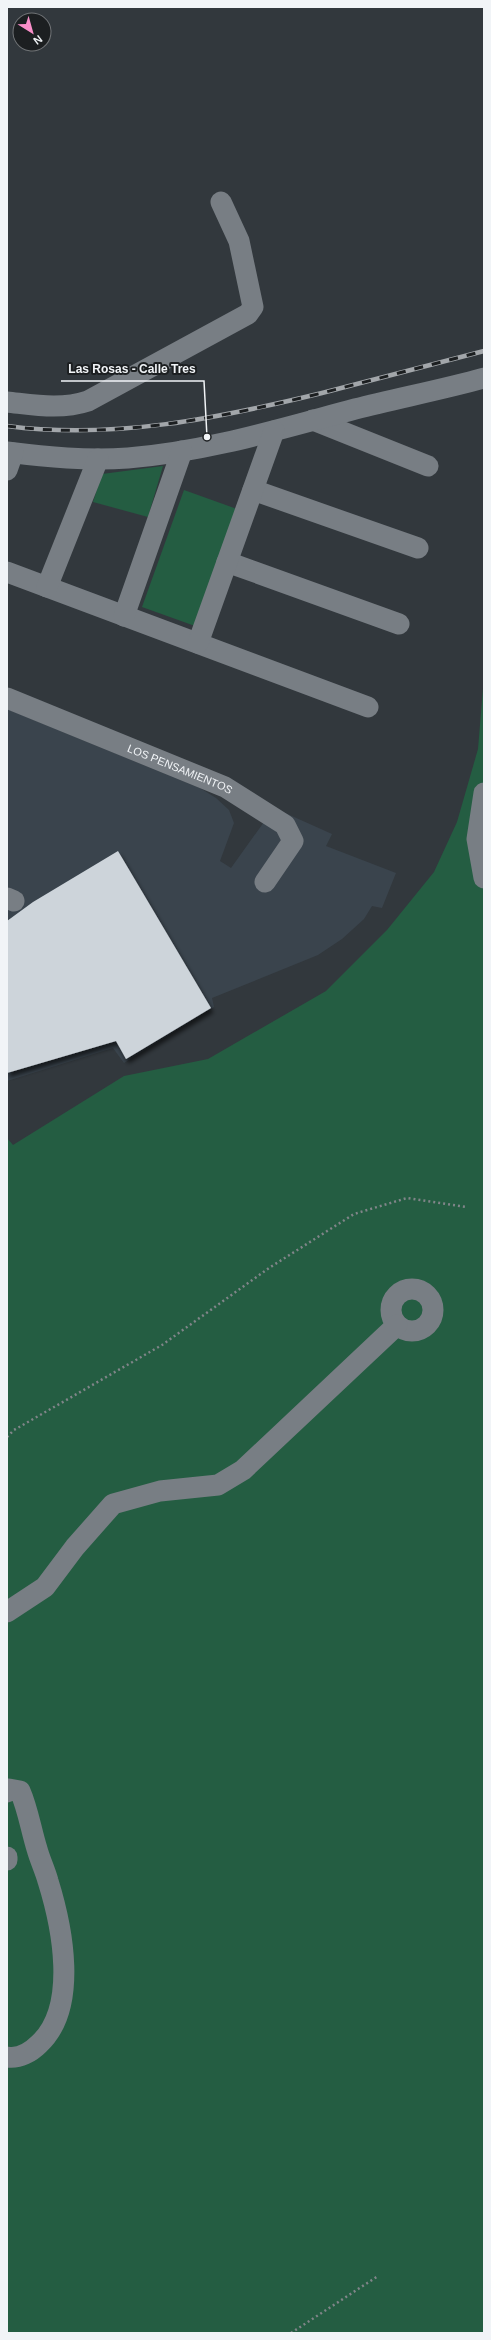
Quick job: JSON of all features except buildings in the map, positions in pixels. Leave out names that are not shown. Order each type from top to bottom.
[{"type":"street","points":[[7,402],[64,406],[88,401],[248,314],[253,307],[244,256],[221,202]]},
{"type":"street","points":[[9,458],[98,459],[182,451],[274,431],[484,378]]},
{"type":"street","points":[[313,420],[428,466]]},
{"type":"street","points":[[198,643],[274,431]]},
{"type":"street","points":[[124,616],[182,451]]},
{"type":"street","points":[[47,587],[98,459]]},
{"type":"street","points":[[253,490],[418,548]]},
{"type":"street","points":[[227,562],[399,624]]},
{"type":"street","points":[[7,572],[368,708]]},
{"type":"street","name":"LOS PENSAMIENTOS","points":[[7,698],[225,787],[285,825],[294,841],[265,882]]},
{"type":"street","points":[[484,793],[477,839],[484,878]]},
{"type":"street","points":[[7,1612],[45,1587],[75,1547],[113,1504],[160,1491],[218,1485],[243,1470],[397,1325]]},
{"type":"street","points":[[7,1792],[9,1789],[20,1791],[24,1800],[37,1850],[55,1904],[64,1964],[63,1990],[57,2020],[43,2040],[30,2052],[12,2058],[7,2057]]},
{"type":"path","points":[[7,1437],[14,1430],[162,1345],[269,1268],[354,1214],[407,1198],[466,1207]]},
{"type":"path","points":[[291,2333],[378,2276]]},
{"type":"shaded area","points":[[7,709],[200,788],[216,798],[229,810],[234,823],[220,861],[231,868],[274,808],[332,834],[326,846],[396,873],[382,908],[372,906],[364,919],[342,939],[318,955],[212,998],[214,1007],[124,1063],[113,1048],[7,1081]]},
{"type":"green space","points":[[163,466],[148,517],[93,502],[102,474]]},
{"type":"green space","points":[[184,490],[237,509],[195,626],[142,607]]},
{"type":"green space","points":[[484,676],[484,2333],[7,2333],[7,1138],[13,1145],[124,1076],[208,1059],[326,991],[387,930],[434,872],[457,822],[478,749]]},
{"type":"railway","points":[[7,426],[47,430],[87,430],[127,428],[205,418],[244,411],[322,393],[484,351]]},
{"type":"place","name":"Las Rosas - Calle Tres","points":[[207,437]]}]
